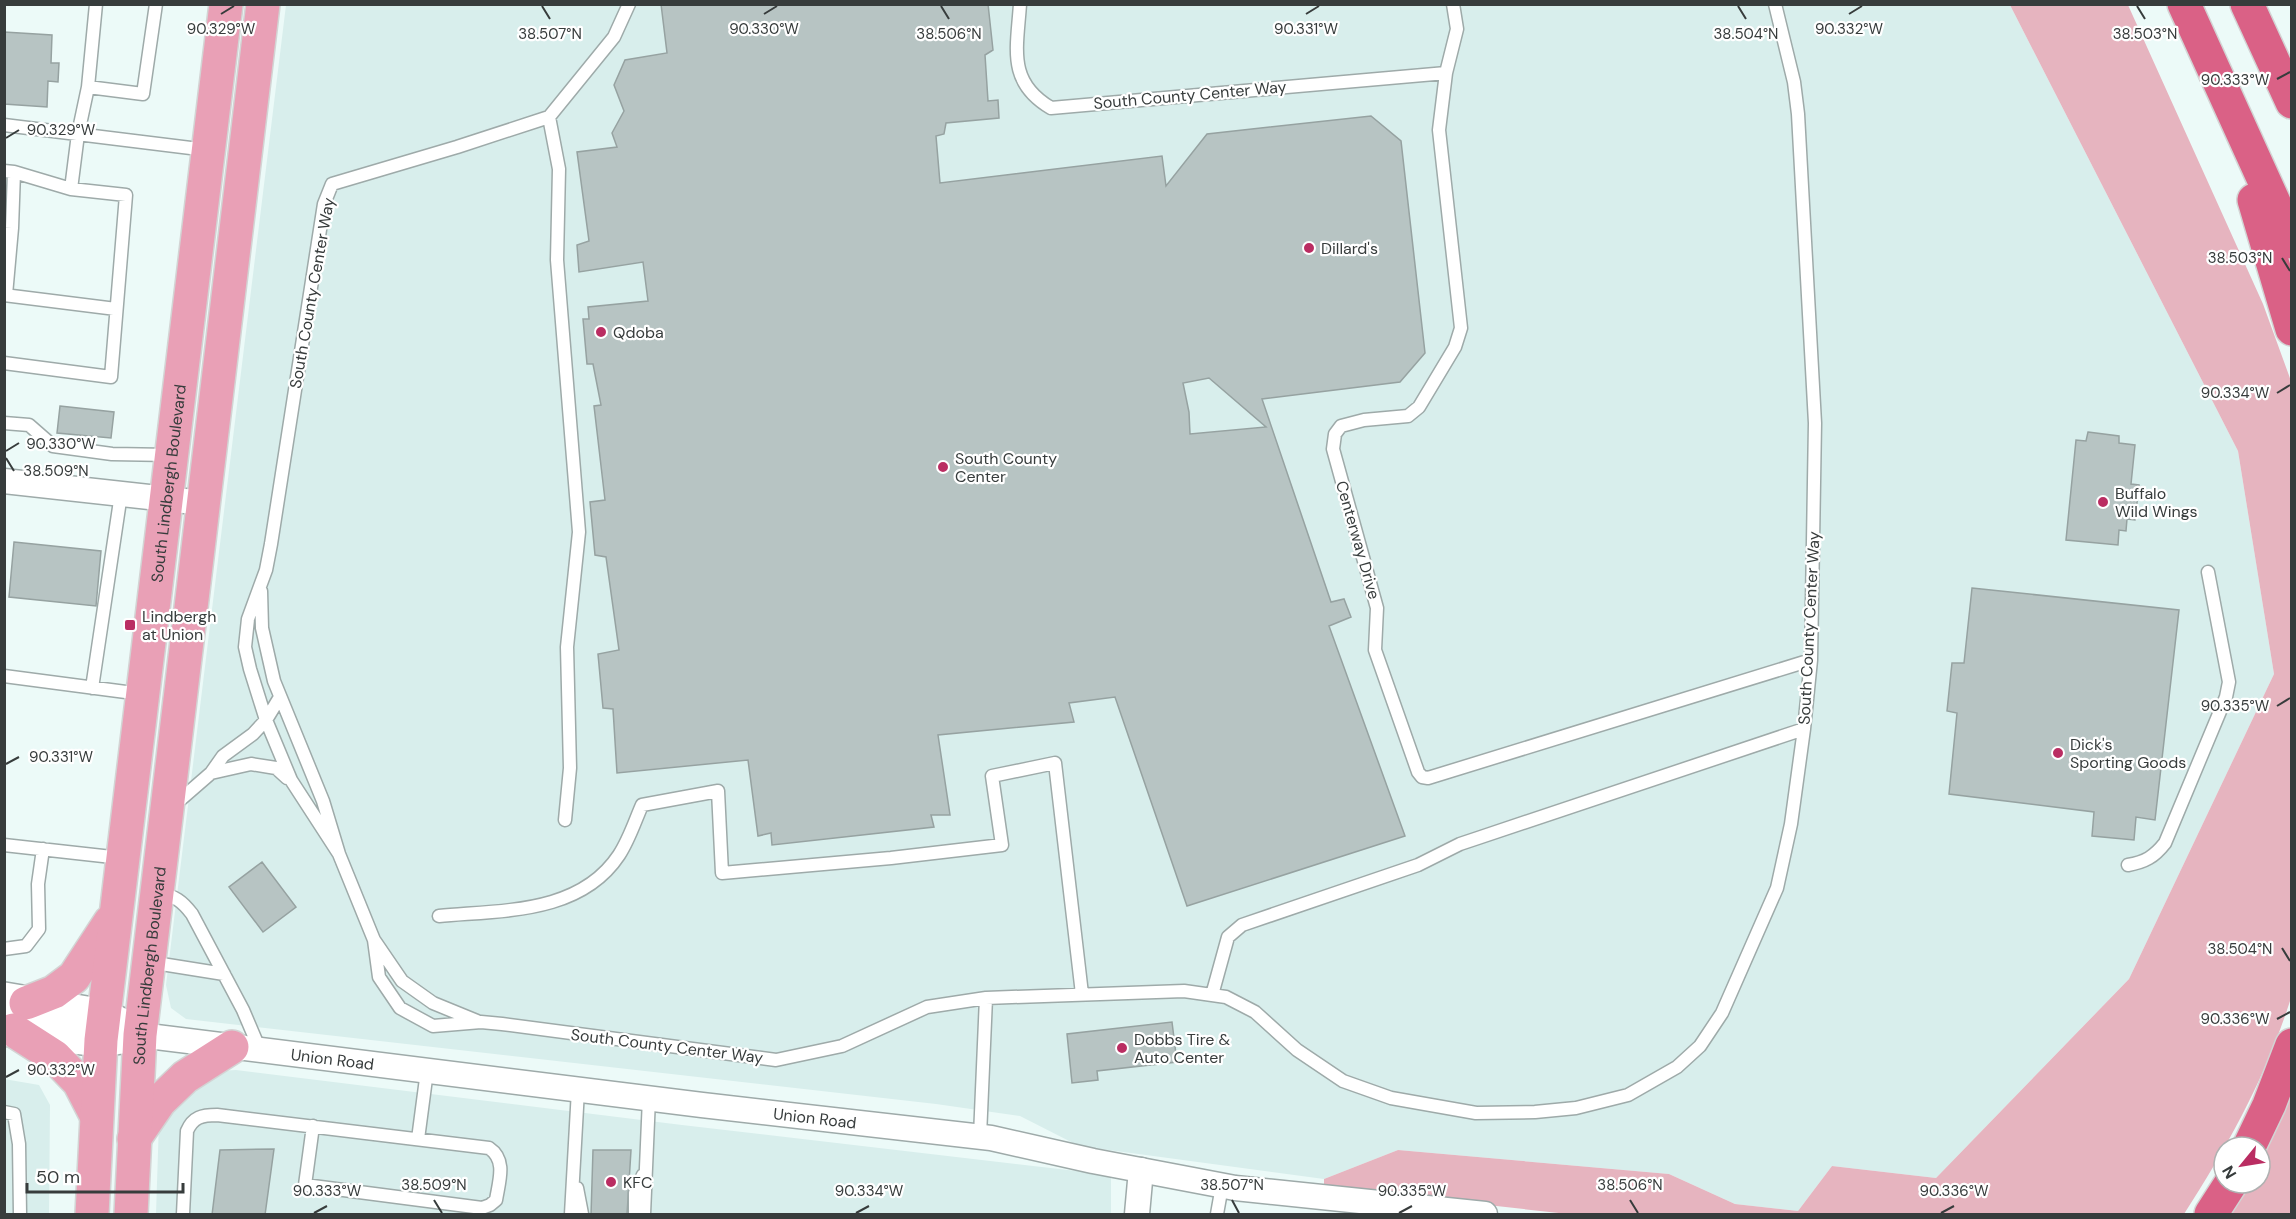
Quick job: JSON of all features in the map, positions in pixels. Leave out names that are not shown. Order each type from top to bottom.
[{"type":"highway","points":[[2184,4],[2292,242]]},
{"type":"highway","points":[[2247,4],[2292,102]]},
{"type":"highway","points":[[2223,91],[2292,329]]},
{"type":"highway","points":[[2255,1135],[2292,1045]]},
{"type":"highway","points":[[2211,1215],[2224,1195]]},
{"type":"main road","name":"South Lindbergh Boulevard","points":[[92,1215],[102,1028],[226,4]]},
{"type":"main road","name":"South Lindbergh Boulevard","points":[[131,1215],[140,1035],[263,4]]},
{"type":"main road","points":[[96,1115],[79,1082],[12,1015],[54,992],[74,976],[115,915]]},
{"type":"main road","name":"Union Road","points":[[12,1015],[140,1035]]},
{"type":"main road","points":[[134,1140],[160,1101],[185,1077],[246,1048]]},
{"type":"street","points":[[4,481],[203,504]]},
{"type":"street","name":"Union Road","points":[[140,1035],[578,1090],[980,1136],[1222,1186],[1485,1215]]},
{"type":"street","points":[[1137,1215],[1141,1170]]},
{"type":"lane","points":[[71,189],[78,134],[88,87],[96,4]]},
{"type":"lane","points":[[88,87],[143,94],[156,4]]},
{"type":"lane","points":[[565,820],[570,768],[567,647],[579,532],[557,260],[559,169],[549,117],[614,38],[629,4]]},
{"type":"lane","name":"South County Center Way","points":[[1020,4],[1017,69],[1034,97],[1051,108],[1446,73]]},
{"type":"lane","name":"Centerway Drive","points":[[1453,4],[1457,29],[1446,73],[1439,130],[1461,328],[1455,347],[1419,407],[1408,416],[1364,420],[1341,426],[1335,434],[1333,449],[1377,608],[1375,650],[1418,772],[1422,777],[1428,778],[1811,660]]},
{"type":"lane","name":"South County Center Way","points":[[374,940],[379,977],[400,1008],[433,1026],[481,1022],[777,1060],[842,1046],[927,1007],[986,998],[1184,991],[1226,997],[1255,1012],[1297,1050],[1343,1080],[1391,1098],[1476,1113],[1535,1112],[1576,1108],[1628,1095],[1677,1067],[1700,1046],[1722,1013],[1777,888],[1791,824],[1811,660],[1814,402],[1798,114],[1794,82],[1776,4]]},
{"type":"lane","name":"South County Center Way","points":[[339,854],[291,780],[266,720],[245,647],[248,619],[261,586],[271,544],[324,204],[332,184],[549,117]]},
{"type":"lane","points":[[4,125],[208,150]]},
{"type":"lane","points":[[4,363],[111,377],[126,195],[71,189],[9,171],[5,295],[116,309]]},
{"type":"lane","points":[[4,423],[29,425],[53,446],[112,454],[172,455]]},
{"type":"lane","points":[[92,688],[121,494]]},
{"type":"lane","points":[[2128,865],[2141,863],[2156,855],[2165,843],[2226,697],[2229,681],[2208,572]]},
{"type":"lane","name":"South County Center Way","points":[[261,586],[264,636],[274,681],[323,801],[339,854],[374,940],[402,981],[433,1003],[481,1022]]},
{"type":"lane","points":[[4,676],[142,694]]},
{"type":"lane","points":[[166,813],[212,773],[223,756],[253,734],[266,720],[280,698]]},
{"type":"lane","points":[[1212,995],[1228,937],[1242,925],[1418,865],[1460,844],[1804,729]]},
{"type":"lane","points":[[439,916],[544,906],[591,886],[620,855],[642,805],[718,791],[722,873],[891,858],[1002,844],[992,776],[1055,763],[1082,994]]},
{"type":"lane","points":[[212,773],[251,764],[276,768],[291,780]]},
{"type":"lane","points":[[4,845],[122,858]]},
{"type":"lane","points":[[4,949],[26,946],[39,929],[38,884],[43,849]]},
{"type":"lane","points":[[156,893],[173,896],[184,903],[243,1010],[246,1048]]},
{"type":"lane","points":[[148,962],[224,974]]},
{"type":"lane","points":[[980,1136],[986,998]]},
{"type":"lane","points":[[418,1139],[427,1071]]},
{"type":"lane","points":[[570,1215],[578,1090]]},
{"type":"lane","points":[[644,1215],[649,1098]]},
{"type":"lane","points":[[4,1112],[14,1114],[19,1144],[20,1215]]},
{"type":"lane","points":[[183,1215],[187,1131],[196,1118],[204,1115],[313,1126],[489,1148],[497,1153],[502,1162],[496,1200],[482,1208],[305,1185],[313,1126]]},
{"type":"lane","points":[[574,1166],[582,1215]]},
{"type":"lane","points":[[634,1215],[635,1193],[646,1169]]},
{"type":"lane","points":[[1217,1215],[1222,1186]]},
{"type":"shaded area","points":[[286,5],[2010,5],[2238,451],[2274,674],[2129,979],[1936,1178],[1832,1166],[1798,1211],[1735,1204],[1669,1174],[1398,1150],[1324,1179],[1079,1146],[1020,1116],[936,1104],[186,1019],[171,1008],[166,985]]},
{"type":"shaded area","points":[[2010,5],[2128,5],[2263,304],[2291,381],[2291,998],[2270,1056],[2232,1135],[2212,1135],[2212,1168],[2184,1214],[1568,1214],[1324,1187],[1324,1179],[1398,1150],[1669,1174],[1735,1204],[1798,1211],[1832,1166],[1936,1178],[2129,979],[2274,674],[2238,451]]},
{"type":"shaded area","points":[[236,1070],[1111,1175],[1111,1214],[156,1214],[159,1121],[167,1103],[219,1071]]},
{"type":"shaded area","points":[[4,1079],[39,1085],[50,1105],[49,1214],[5,1214]]},
{"type":"shaded area","points":[[2291,1089],[2291,1214],[2231,1214],[2241,1195],[2272,1195],[2271,1135]]},
{"type":"building","name":"South County Center","points":[[661,4],[988,4],[993,50],[985,55],[988,101],[998,100],[999,118],[946,123],[944,134],[936,136],[940,183],[1162,156],[1166,186],[1207,134],[1371,116],[1401,141],[1425,353],[1400,382],[1262,399],[1331,602],[1344,599],[1351,617],[1329,626],[1405,836],[1187,906],[1115,697],[1069,703],[1074,722],[938,735],[950,815],[931,815],[934,827],[772,845],[771,833],[758,836],[748,760],[617,773],[613,709],[603,708],[598,654],[619,650],[606,557],[595,555],[590,502],[605,500],[594,406],[601,405],[593,364],[587,364],[583,319],[589,319],[588,307],[648,301],[643,262],[579,272],[577,245],[589,241],[577,152],[617,147],[612,133],[624,111],[614,85],[625,60],[667,53]],"holes":[[[1209,378],[1266,427],[1190,434],[1189,412],[1183,383]]]},
{"type":"building","points":[[4,32],[52,35],[51,63],[59,63],[58,82],[48,81],[47,107],[4,104]]},
{"type":"building","points":[[60,406],[114,412],[111,438],[57,433]]},
{"type":"building","name":"Buffalo Wild Wings","points":[[2088,432],[2119,436],[2119,443],[2135,445],[2131,484],[2139,485],[2135,520],[2127,519],[2126,531],[2119,530],[2118,545],[2066,540],[2076,440],[2086,441]]},
{"type":"building","points":[[14,542],[101,551],[96,606],[9,597]]},
{"type":"building","name":"Dick's Sporting Goods","points":[[1972,588],[2179,610],[2155,820],[2136,817],[2134,840],[2092,836],[2094,812],[1949,794],[1957,713],[1947,711],[1952,663],[1964,663]]},
{"type":"building","points":[[262,862],[296,907],[263,932],[229,887]]},
{"type":"building","name":"Dobbs Tire & Auto Center","points":[[1172,1022],[1177,1062],[1097,1071],[1098,1080],[1072,1083],[1067,1034]]},
{"type":"building","points":[[274,1149],[265,1215],[212,1215],[220,1150]]},
{"type":"building","name":"KFC","points":[[593,1150],[631,1150],[627,1215],[591,1215]]},
{"type":"place","name":"Dillard's","points":[[1309,248]]},
{"type":"place","name":"Qdoba","points":[[601,332]]},
{"type":"place","name":"South County Center","points":[[943,467]]},
{"type":"place","name":"Buffalo Wild Wings","points":[[2103,502]]},
{"type":"place","name":"Lindbergh at Union","points":[[130,625]]},
{"type":"place","name":"Dick's Sporting Goods","points":[[2058,753]]},
{"type":"place","name":"Dobbs Tire & Auto Center","points":[[1122,1048]]},
{"type":"place","name":"KFC","points":[[611,1182]]}]
